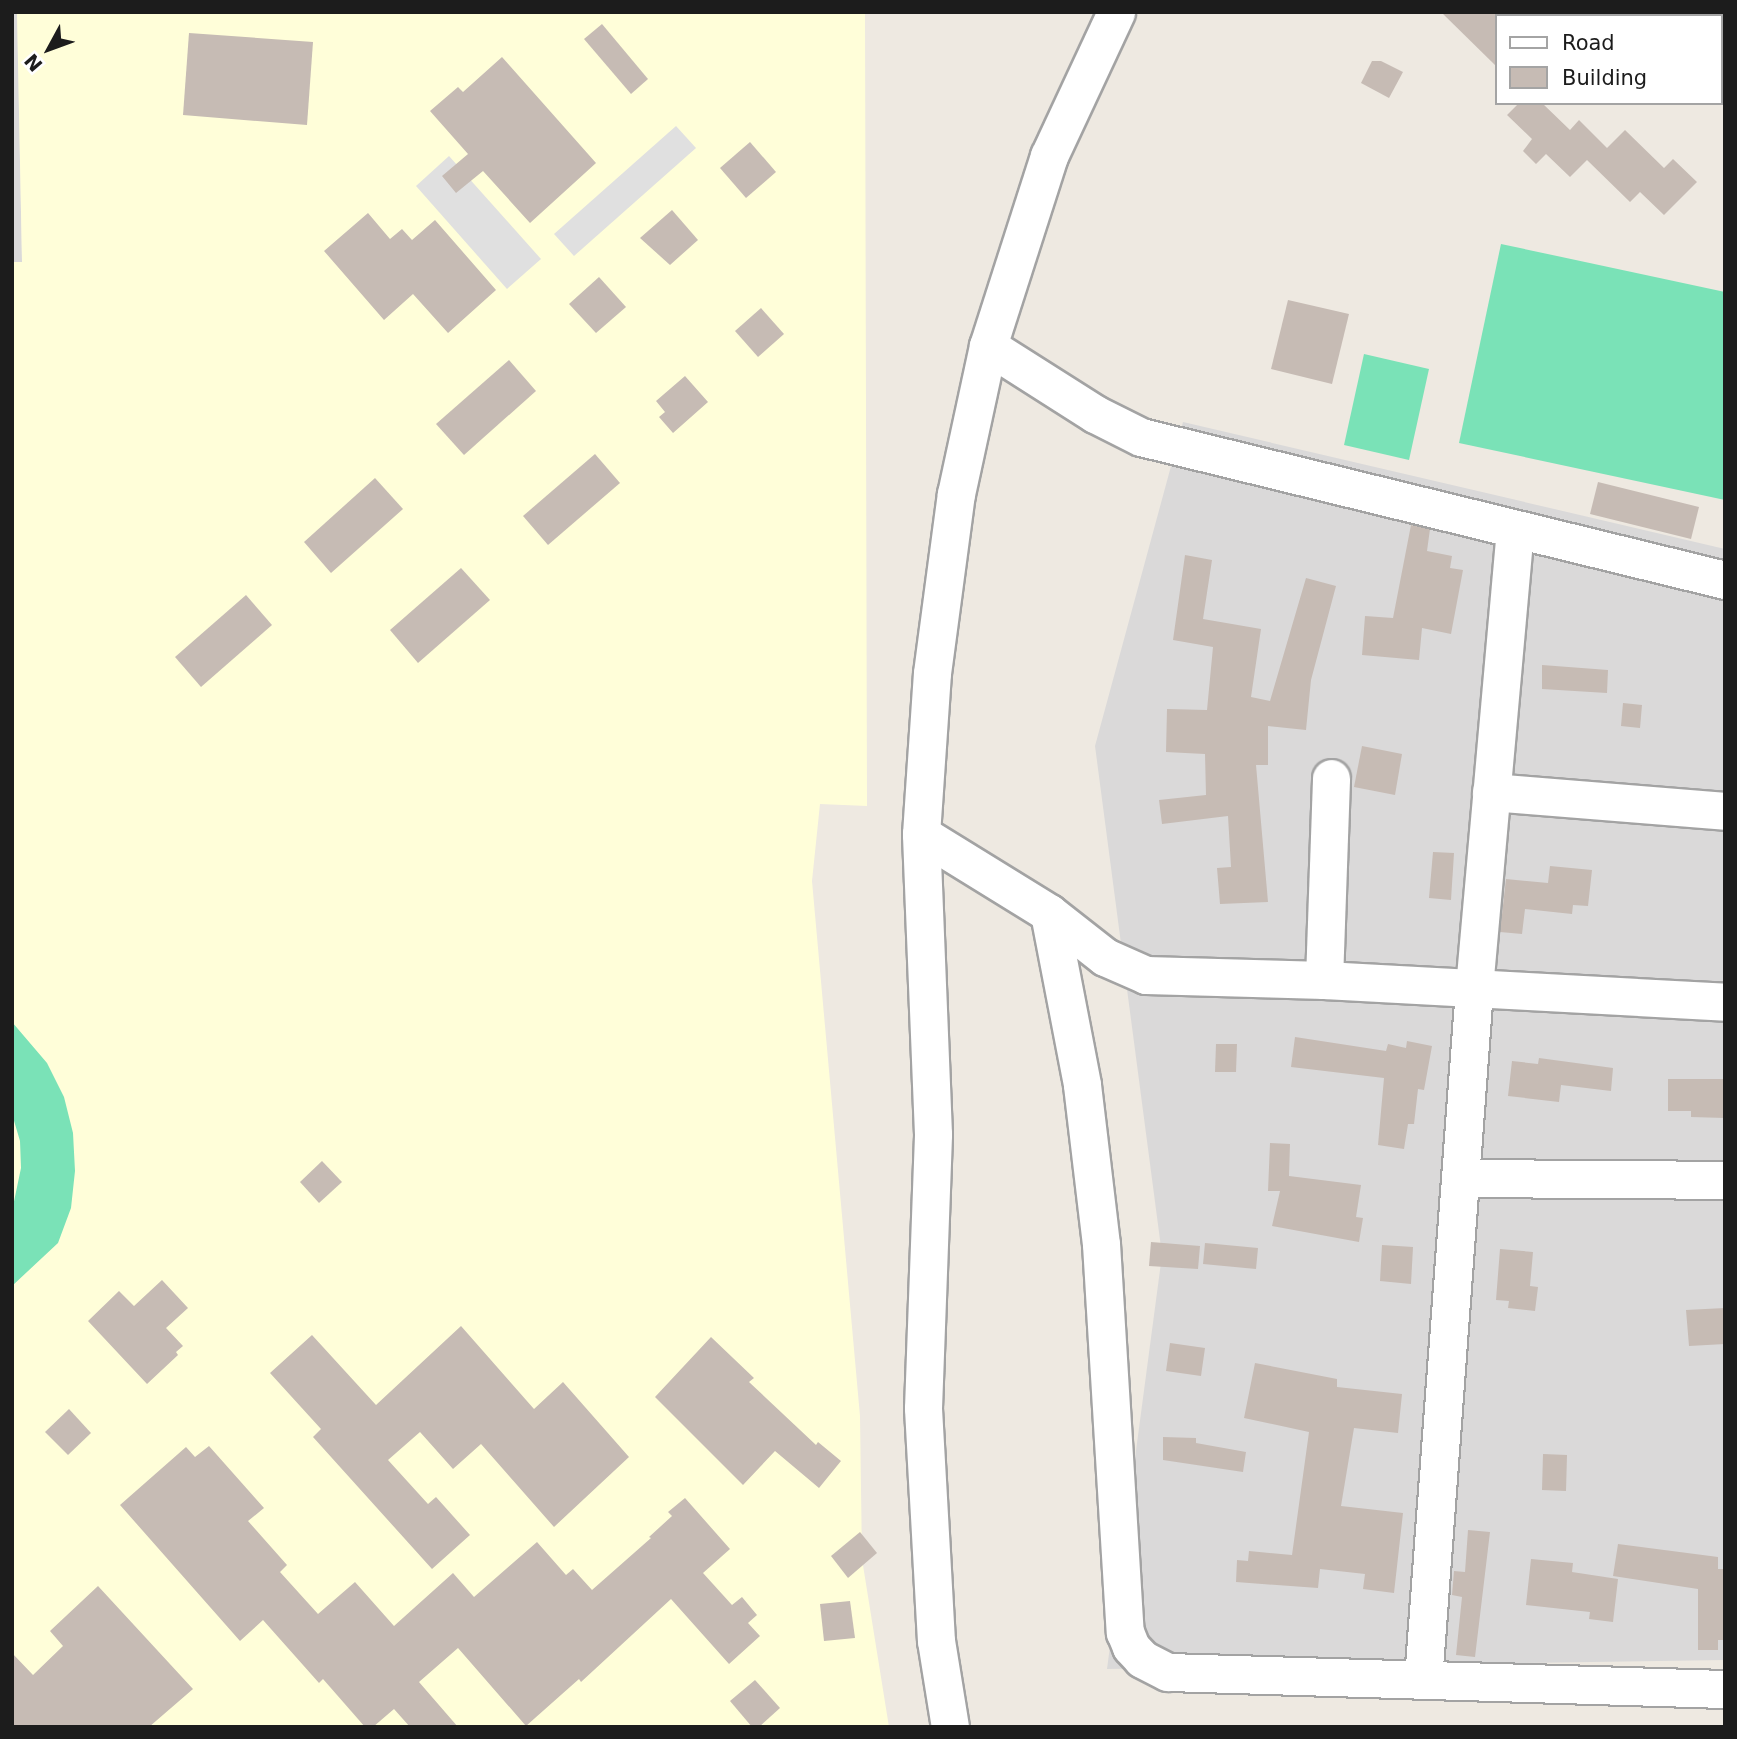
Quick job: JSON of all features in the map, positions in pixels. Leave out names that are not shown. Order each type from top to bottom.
[{"type":"street","points":[[950,1727],[936,1641],[923,1408],[933,1134],[920,834],[932,673],[956,494],[988,345],[1049,156],[1116,12]]},
{"type":"street","points":[[988,345],[1095,414],[1141,437],[1725,580]]},
{"type":"street","points":[[1423,1680],[1474,988],[1515,530]]},
{"type":"street","points":[[1324,980],[1331,778]]},
{"type":"street","points":[[1491,792],[1725,811]]},
{"type":"street","points":[[920,834],[1049,913],[1105,957],[1146,975],[1324,980],[1725,1002]]},
{"type":"street","points":[[1049,913],[1082,1085],[1101,1244],[1125,1632],[1131,1647],[1142,1659],[1168,1672],[1725,1689]]},
{"type":"street","points":[[1460,1178],[1725,1180]]},
{"type":"shaded area","points":[[12,12],[17,12],[22,262],[12,262]]},
{"type":"shaded area","points":[[17,12],[865,12],[867,806],[820,804],[812,881],[860,1416],[862,1559],[889,1727],[12,1727],[12,262],[22,262]]},
{"type":"shaded area","points":[[676,126],[696,148],[574,256],[554,234]]},
{"type":"shaded area","points":[[449,156],[541,259],[507,289],[416,186]]},
{"type":"shaded area","points":[[1183,422],[1725,549],[1725,1660],[1107,1669],[1162,1255],[1095,746]]},
{"type":"green space","points":[[1501,244],[1725,292],[1725,500],[1459,443]]},
{"type":"green space","points":[[1364,354],[1429,369],[1409,460],[1344,445]]},
{"type":"green space","points":[[12,1022],[47,1063],[64,1097],[73,1133],[75,1171],[71,1208],[58,1243],[12,1286],[12,1211],[21,1168],[20,1141],[12,1114]]},
{"type":"building","points":[[1441,12],[1497,12],[1496,66]]},
{"type":"building","points":[[602,24],[648,79],[631,94],[584,39]]},
{"type":"building","points":[[189,33],[313,42],[307,125],[183,115]]},
{"type":"building","points":[[502,57],[596,163],[530,223],[483,171],[456,193],[442,176],[468,154],[430,111],[458,87],[463,92]]},
{"type":"building","points":[[1372,61],[1381,61],[1403,72],[1389,98],[1361,83]]},
{"type":"building","points":[[1517,105],[1544,105],[1570,130],[1579,120],[1607,148],[1625,130],[1664,168],[1673,159],[1697,182],[1664,215],[1640,192],[1630,202],[1587,160],[1570,177],[1546,154],[1536,164],[1523,151],[1532,139],[1507,115]]},
{"type":"building","points":[[750,142],[776,172],[746,198],[720,168]]},
{"type":"building","points":[[672,210],[698,240],[670,265],[640,238]]},
{"type":"building","points":[[368,213],[390,239],[402,229],[412,240],[435,220],[496,290],[448,333],[413,294],[384,320],[324,251]]},
{"type":"building","points":[[599,277],[626,307],[596,333],[569,304]]},
{"type":"building","points":[[1288,300],[1349,314],[1332,384],[1271,369]]},
{"type":"building","points":[[761,308],[784,334],[758,357],[735,331]]},
{"type":"building","points":[[509,360],[536,391],[464,455],[436,424]]},
{"type":"building","points":[[685,376],[708,402],[673,433],[659,417],[665,412],[656,401]]},
{"type":"building","points":[[595,454],[620,483],[548,545],[523,516]]},
{"type":"building","points":[[375,478],[403,509],[331,573],[304,542]]},
{"type":"building","points":[[1598,482],[1699,507],[1691,539],[1590,514]]},
{"type":"building","points":[[1411,525],[1430,529],[1427,551],[1452,556],[1450,568],[1463,570],[1451,634],[1422,628],[1419,660],[1362,655],[1365,616],[1393,618]]},
{"type":"building","points":[[1185,555],[1212,560],[1203,619],[1261,629],[1251,697],[1270,701],[1306,578],[1336,586],[1311,680],[1306,730],[1268,726],[1268,765],[1256,765],[1268,902],[1220,904],[1217,868],[1231,867],[1228,816],[1162,824],[1159,800],[1206,795],[1205,754],[1166,752],[1167,709],[1207,710],[1213,647],[1173,640]]},
{"type":"building","points":[[461,568],[490,600],[418,663],[390,630]]},
{"type":"building","points":[[246,595],[272,625],[201,687],[175,657]]},
{"type":"building","points":[[1542,665],[1608,670],[1607,693],[1542,689]]},
{"type":"building","points":[[1623,703],[1642,705],[1640,728],[1621,726]]},
{"type":"building","points":[[1362,746],[1402,754],[1395,795],[1354,787]]},
{"type":"building","points":[[1433,852],[1454,853],[1451,900],[1429,898]]},
{"type":"building","points":[[1550,866],[1592,870],[1588,906],[1573,905],[1572,914],[1525,909],[1522,934],[1500,932],[1506,879],[1548,883]]},
{"type":"building","points":[[1295,1037],[1386,1051],[1388,1044],[1406,1048],[1407,1041],[1432,1046],[1424,1090],[1418,1089],[1414,1124],[1408,1124],[1404,1149],[1378,1145],[1384,1078],[1291,1067]]},
{"type":"building","points":[[1216,1044],[1237,1044],[1236,1072],[1215,1072]]},
{"type":"building","points":[[1539,1058],[1613,1068],[1611,1091],[1561,1085],[1559,1102],[1508,1096],[1512,1061],[1538,1064]]},
{"type":"building","points":[[1668,1079],[1725,1079],[1725,1118],[1691,1117],[1691,1111],[1668,1111]]},
{"type":"building","points":[[1270,1143],[1290,1144],[1289,1176],[1361,1185],[1356,1217],[1363,1218],[1359,1242],[1272,1226],[1280,1191],[1268,1191]]},
{"type":"building","points":[[322,1161],[342,1182],[319,1203],[300,1182]]},
{"type":"building","points":[[1151,1242],[1200,1246],[1198,1269],[1149,1266]]},
{"type":"building","points":[[1205,1243],[1258,1248],[1256,1269],[1203,1264]]},
{"type":"building","points":[[1382,1245],[1413,1247],[1411,1284],[1380,1281]]},
{"type":"building","points":[[1500,1249],[1533,1252],[1530,1286],[1538,1287],[1535,1311],[1508,1308],[1509,1301],[1496,1300]]},
{"type":"building","points":[[162,1280],[188,1308],[166,1328],[183,1346],[176,1352],[178,1355],[147,1384],[88,1321],[119,1291],[134,1306]]},
{"type":"building","points":[[1725,1308],[1725,1344],[1689,1346],[1686,1310]]},
{"type":"building","points":[[461,1326],[534,1409],[563,1382],[629,1457],[554,1527],[481,1444],[453,1469],[420,1432],[388,1460],[428,1504],[436,1497],[470,1535],[432,1569],[313,1437],[321,1429],[270,1373],[312,1335],[376,1405]]},
{"type":"building","points":[[711,1337],[754,1378],[749,1382],[816,1445],[818,1442],[841,1461],[819,1488],[775,1451],[743,1485],[655,1397]]},
{"type":"building","points":[[1170,1343],[1205,1348],[1201,1376],[1166,1371]]},
{"type":"building","points":[[1255,1363],[1337,1379],[1337,1387],[1402,1394],[1398,1433],[1354,1428],[1341,1506],[1403,1513],[1394,1593],[1363,1589],[1365,1574],[1320,1569],[1318,1588],[1236,1582],[1237,1560],[1248,1561],[1249,1551],[1292,1555],[1309,1432],[1244,1418]]},
{"type":"building","points":[[69,1409],[91,1433],[68,1455],[45,1432]]},
{"type":"building","points":[[1163,1437],[1196,1438],[1196,1443],[1246,1452],[1243,1472],[1163,1460]]},
{"type":"building","points":[[209,1446],[264,1508],[248,1521],[287,1565],[280,1572],[318,1614],[355,1582],[394,1626],[453,1573],[474,1597],[537,1542],[566,1575],[573,1569],[592,1590],[651,1538],[649,1537],[672,1516],[668,1512],[685,1498],[730,1549],[703,1573],[732,1605],[742,1597],[757,1615],[748,1623],[760,1636],[729,1664],[671,1599],[581,1682],[579,1679],[526,1726],[458,1648],[419,1682],[458,1727],[410,1727],[394,1709],[373,1727],[365,1727],[323,1679],[319,1683],[263,1620],[240,1641],[120,1505],[186,1447],[195,1457]]},
{"type":"building","points":[[1543,1454],[1567,1455],[1566,1491],[1542,1490]]},
{"type":"building","points":[[1468,1530],[1490,1532],[1475,1657],[1456,1655],[1462,1597],[1452,1595],[1454,1571],[1465,1572]]},
{"type":"building","points":[[860,1532],[877,1553],[848,1578],[831,1556]]},
{"type":"building","points":[[1618,1544],[1718,1557],[1718,1569],[1725,1569],[1725,1640],[1718,1640],[1718,1650],[1698,1650],[1698,1589],[1613,1576]]},
{"type":"building","points":[[1531,1559],[1573,1563],[1572,1572],[1618,1579],[1613,1622],[1589,1619],[1590,1612],[1526,1605]]},
{"type":"building","points":[[98,1586],[193,1689],[149,1727],[12,1727],[12,1653],[33,1675],[63,1646],[50,1631]]},
{"type":"building","points":[[850,1601],[855,1638],[824,1641],[820,1604]]},
{"type":"building","points":[[755,1680],[780,1708],[759,1727],[752,1727],[730,1701]]}]
